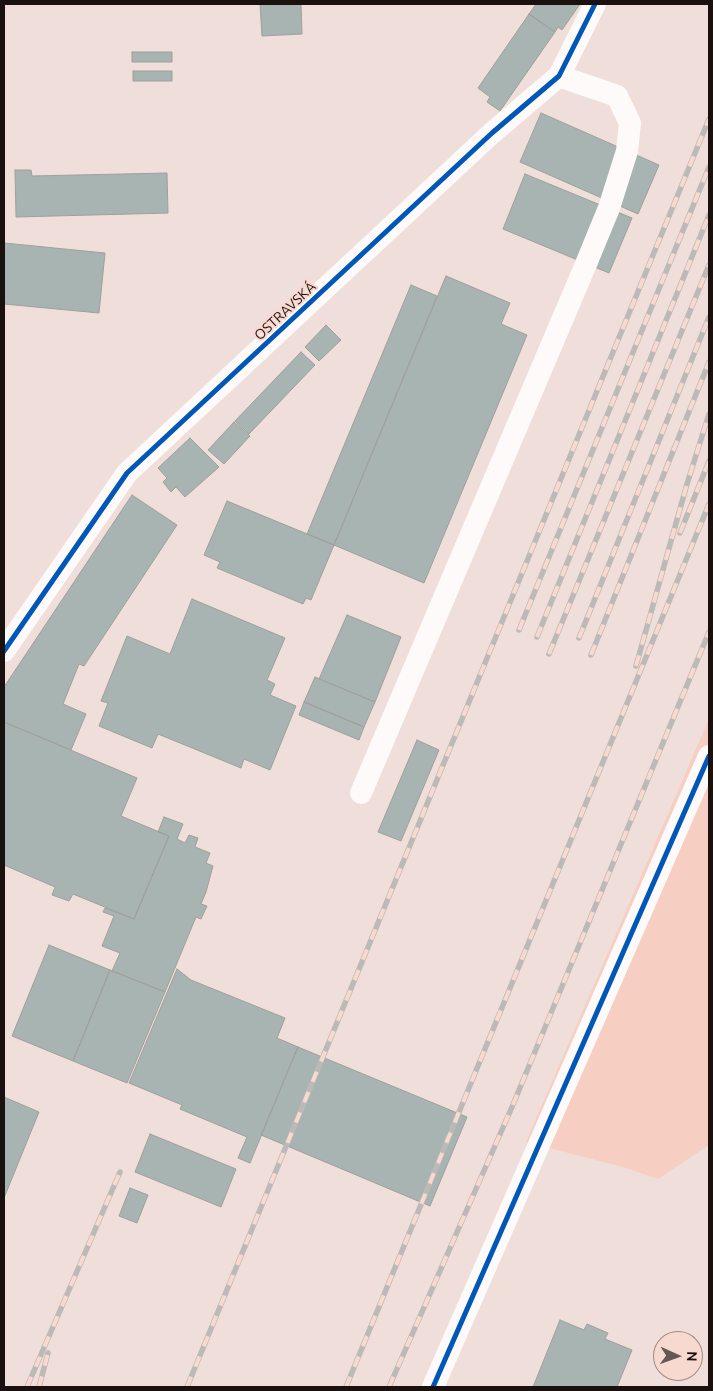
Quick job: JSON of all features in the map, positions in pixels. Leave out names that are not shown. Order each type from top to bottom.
[{"type":"street","name":"OSTRAVSKÁ","points":[[4,651],[127,473],[492,133],[559,76],[596,4]]},
{"type":"street","points":[[361,792],[590,255],[609,208],[628,151],[630,123],[617,96],[559,76]]},
{"type":"street","points":[[433,1387],[709,756]]},
{"type":"shaded area","points":[[709,719],[709,1145],[658,1179],[623,1167],[526,1142]]},
{"type":"building","points":[[260,4],[301,4],[302,34],[262,36]]},
{"type":"building","points":[[536,4],[580,4],[562,30],[558,27],[555,32],[529,14]]},
{"type":"building","points":[[529,14],[555,32],[500,111],[487,102],[490,97],[478,88]]},
{"type":"building","points":[[132,52],[172,52],[172,62],[132,62]]},
{"type":"building","points":[[133,71],[172,71],[172,81],[133,81]]},
{"type":"building","points":[[541,113],[659,165],[638,214],[520,162]]},
{"type":"building","points":[[15,170],[31,170],[32,176],[167,173],[168,213],[16,217]]},
{"type":"building","points":[[525,174],[632,218],[609,273],[503,229]]},
{"type":"building","points":[[4,243],[105,253],[99,313],[4,304]]},
{"type":"building","points":[[446,276],[510,303],[501,324],[527,335],[424,583],[334,545]]},
{"type":"building","points":[[411,285],[437,296],[334,545],[307,534]]},
{"type":"building","points":[[326,325],[341,340],[319,361],[305,347]]},
{"type":"building","points":[[301,352],[315,365],[249,434],[235,421]]},
{"type":"building","points":[[234,422],[250,436],[224,464],[208,450]]},
{"type":"building","points":[[190,438],[219,467],[185,497],[176,487],[171,492],[163,482],[167,478],[158,468]]},
{"type":"building","points":[[132,495],[177,525],[84,666],[79,664],[63,704],[86,714],[71,750],[4,722],[4,687]]},
{"type":"building","points":[[227,501],[334,545],[311,600],[306,598],[303,604],[217,568],[220,562],[204,555]]},
{"type":"building","points":[[192,599],[285,638],[267,680],[275,684],[270,695],[296,706],[270,770],[244,759],[241,768],[158,734],[152,748],[99,726],[108,703],[101,701],[127,636],[170,654]]},
{"type":"building","points":[[347,615],[401,637],[375,702],[319,679]]},
{"type":"building","points":[[315,677],[375,702],[364,727],[304,702]]},
{"type":"building","points":[[304,702],[364,727],[359,740],[299,715]]},
{"type":"building","points":[[4,722],[137,778],[121,816],[169,836],[134,919],[73,894],[69,901],[52,895],[55,887],[4,865]]},
{"type":"building","points":[[417,740],[439,750],[401,841],[378,832]]},
{"type":"building","points":[[164,817],[183,824],[177,839],[185,843],[189,835],[198,838],[195,847],[210,853],[206,863],[213,866],[201,904],[207,906],[201,919],[196,917],[165,992],[112,971],[120,953],[102,946],[114,916],[103,912],[105,908],[134,919],[169,836],[158,832]]},
{"type":"building","points":[[49,945],[110,970],[73,1061],[12,1036]]},
{"type":"building","points":[[177,969],[191,980],[285,1018],[277,1038],[298,1047],[250,1163],[238,1158],[247,1137],[180,1109],[182,1105],[129,1083]]},
{"type":"building","points":[[110,970],[165,992],[127,1083],[73,1061]]},
{"type":"building","points":[[298,1047],[467,1117],[430,1206],[261,1135]]},
{"type":"building","points":[[4,1097],[39,1112],[4,1198]]},
{"type":"building","points":[[150,1134],[236,1169],[221,1207],[135,1172]]},
{"type":"building","points":[[130,1188],[148,1195],[137,1223],[119,1216]]},
{"type":"building","points":[[560,1320],[584,1330],[587,1324],[608,1333],[605,1339],[632,1350],[617,1387],[533,1387]]},
{"type":"railway","points":[[187,1387],[709,119]]},
{"type":"railway","points":[[519,630],[709,167]]},
{"type":"railway","points":[[537,637],[709,215]]},
{"type":"railway","points":[[549,654],[709,265]]},
{"type":"railway","points":[[579,638],[709,317]]},
{"type":"railway","points":[[591,655],[709,362]]},
{"type":"railway","points":[[636,666],[687,484],[709,414]]},
{"type":"railway","points":[[680,533],[709,461]]},
{"type":"railway","points":[[346,1387],[709,504]]},
{"type":"railway","points":[[389,1387],[512,1107],[709,632]]},
{"type":"railway","points":[[27,1387],[120,1172]]},
{"type":"railway","points":[[39,1387],[48,1353]]},
{"type":"cycle path","points":[[4,651],[127,473],[492,133],[559,76],[595,4]]},
{"type":"cycle path","points":[[433,1387],[709,756]]}]
